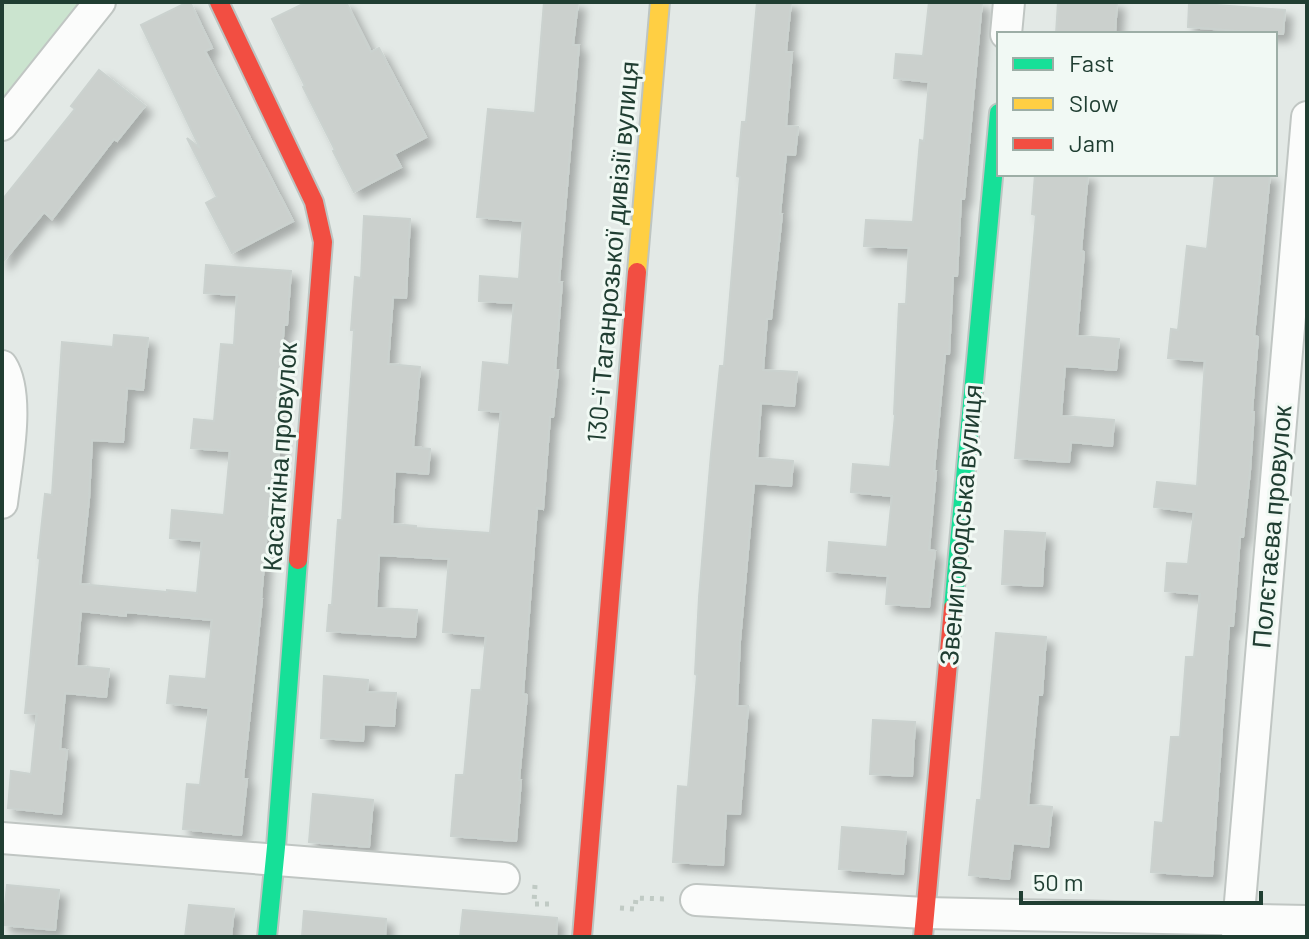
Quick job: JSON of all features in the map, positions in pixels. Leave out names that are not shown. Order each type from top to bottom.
[{"type":"street","points":[[2,125],[100,2]]},
{"type":"street","name":"Касаткіна провулок","points":[[219,2],[314,202],[323,242],[267,937]]},
{"type":"street","name":"130-ї Таганрозької дивізії вулиця","points":[[582,937],[660,2]]},
{"type":"street","points":[[1006,32],[1009,2]]},
{"type":"street","name":"Полєтаєва провулок","points":[[1238,928],[1307,117]]},
{"type":"street","name":"Звенигородська вулиця","points":[[924,925],[997,135]]},
{"type":"street","points":[[2,366],[6,372],[12,408],[2,503]]},
{"type":"street","points":[[2,838],[504,878]]},
{"type":"street","points":[[696,900],[924,925],[1238,928],[1307,921]]},
{"type":"path","points":[[534,904],[536,879]]},
{"type":"path","points":[[635,909],[636,898]]},
{"type":"green space","points":[[2,2],[87,2],[2,110]]},
{"type":"building","points":[[188,2],[212,48],[205,51],[293,221],[232,253],[206,203],[217,197],[187,138],[200,148],[141,25]]},
{"type":"building","points":[[307,2],[346,2],[371,52],[379,48],[426,137],[394,154],[401,167],[354,192],[272,19]]},
{"type":"building","points":[[544,2],[578,2],[573,45],[579,45],[559,282],[562,282],[555,370],[558,370],[553,417],[550,417],[543,509],[537,508],[516,841],[451,836],[456,775],[464,775],[472,690],[481,690],[486,636],[443,632],[449,559],[379,555],[376,608],[417,610],[415,637],[327,631],[329,605],[332,605],[338,520],[342,520],[354,330],[351,330],[355,277],[361,278],[364,216],[410,219],[406,298],[393,297],[388,364],[420,367],[413,447],[430,449],[428,474],[395,471],[392,524],[490,533],[501,412],[479,410],[483,362],[509,365],[514,303],[479,301],[480,276],[519,279],[523,221],[477,217],[488,109],[535,113]]},
{"type":"building","points":[[757,2],[791,2],[786,52],[792,52],[786,126],[798,127],[795,155],[786,154],[771,319],[767,319],[763,370],[797,372],[794,406],[761,403],[757,458],[793,461],[791,486],[754,483],[737,706],[748,706],[740,814],[726,813],[723,865],[673,862],[678,786],[688,787],[711,454],[720,366],[724,366],[740,177],[737,176],[742,122],[746,122]]},
{"type":"building","points":[[929,2],[982,2],[964,199],[961,199],[957,276],[953,276],[949,354],[945,354],[934,471],[929,550],[935,551],[929,607],[886,604],[888,576],[827,571],[829,542],[887,547],[892,496],[851,492],[853,464],[890,467],[899,304],[906,304],[909,248],[864,246],[866,220],[913,222],[929,82],[894,78],[896,54],[923,56]]},
{"type":"building","points":[[1058,2],[1117,2],[1115,32],[1056,32]]},
{"type":"building","points":[[1189,3],[1285,10],[1283,34],[1188,27]]},
{"type":"building","points":[[99,70],[145,106],[117,141],[114,139],[52,219],[44,212],[2,263],[2,200],[75,109],[71,106]]},
{"type":"building","points":[[1035,176],[1088,176],[1077,336],[1119,339],[1116,370],[1065,366],[1061,416],[1114,420],[1112,446],[1071,442],[1069,462],[1015,458],[1036,215],[1032,214]]},
{"type":"building","points":[[1215,176],[1270,176],[1254,336],[1258,337],[1250,471],[1243,537],[1240,537],[1233,626],[1229,626],[1212,876],[1151,872],[1155,822],[1163,823],[1171,737],[1180,737],[1186,657],[1194,657],[1200,594],[1165,591],[1167,563],[1188,564],[1194,512],[1154,507],[1157,482],[1197,486],[1205,361],[1168,358],[1171,329],[1178,330],[1187,246],[1207,249]]},
{"type":"building","points":[[206,265],[291,271],[276,426],[281,426],[277,475],[272,475],[243,779],[247,779],[241,835],[183,829],[187,784],[200,785],[209,708],[167,703],[170,676],[206,679],[212,620],[81,611],[76,666],[109,669],[106,697],[65,693],[60,749],[67,750],[61,814],[8,808],[11,771],[31,774],[37,714],[25,713],[45,494],[52,495],[62,342],[113,347],[114,335],[148,338],[143,390],[127,388],[123,442],[92,440],[80,584],[197,593],[202,541],[170,538],[172,510],[224,515],[230,451],[191,448],[194,419],[214,421],[221,344],[234,345],[237,295],[204,293]]},
{"type":"building","points":[[1005,531],[1045,533],[1042,586],[1002,584]]},
{"type":"building","points":[[996,633],[1046,637],[1028,805],[1052,807],[1048,847],[1013,843],[1009,879],[969,875],[977,800],[981,800]]},
{"type":"building","points":[[324,676],[368,680],[367,692],[396,693],[394,726],[364,724],[363,741],[321,738]]},
{"type":"building","points":[[873,720],[915,722],[912,776],[870,774]]},
{"type":"building","points":[[313,794],[373,800],[369,847],[309,842]]},
{"type":"building","points":[[842,827],[906,832],[903,874],[839,869]]},
{"type":"building","points":[[7,885],[59,890],[55,930],[3,925]]},
{"type":"building","points":[[189,905],[234,909],[231,937],[185,937]]},
{"type":"building","points":[[463,910],[557,918],[556,937],[460,937]]},
{"type":"building","points":[[304,911],[386,919],[385,937],[302,937]]},
{"type":"traffic: fast","points":[[953,608],[997,135]]},
{"type":"traffic: fast","points":[[267,937],[298,560]]},
{"type":"traffic: slow","points":[[637,272],[660,2]]},
{"type":"traffic: jam","points":[[219,2],[314,202],[323,242],[298,560]]},
{"type":"traffic: jam","points":[[582,937],[637,272]]},
{"type":"traffic: jam","points":[[923,937],[953,608]]}]
